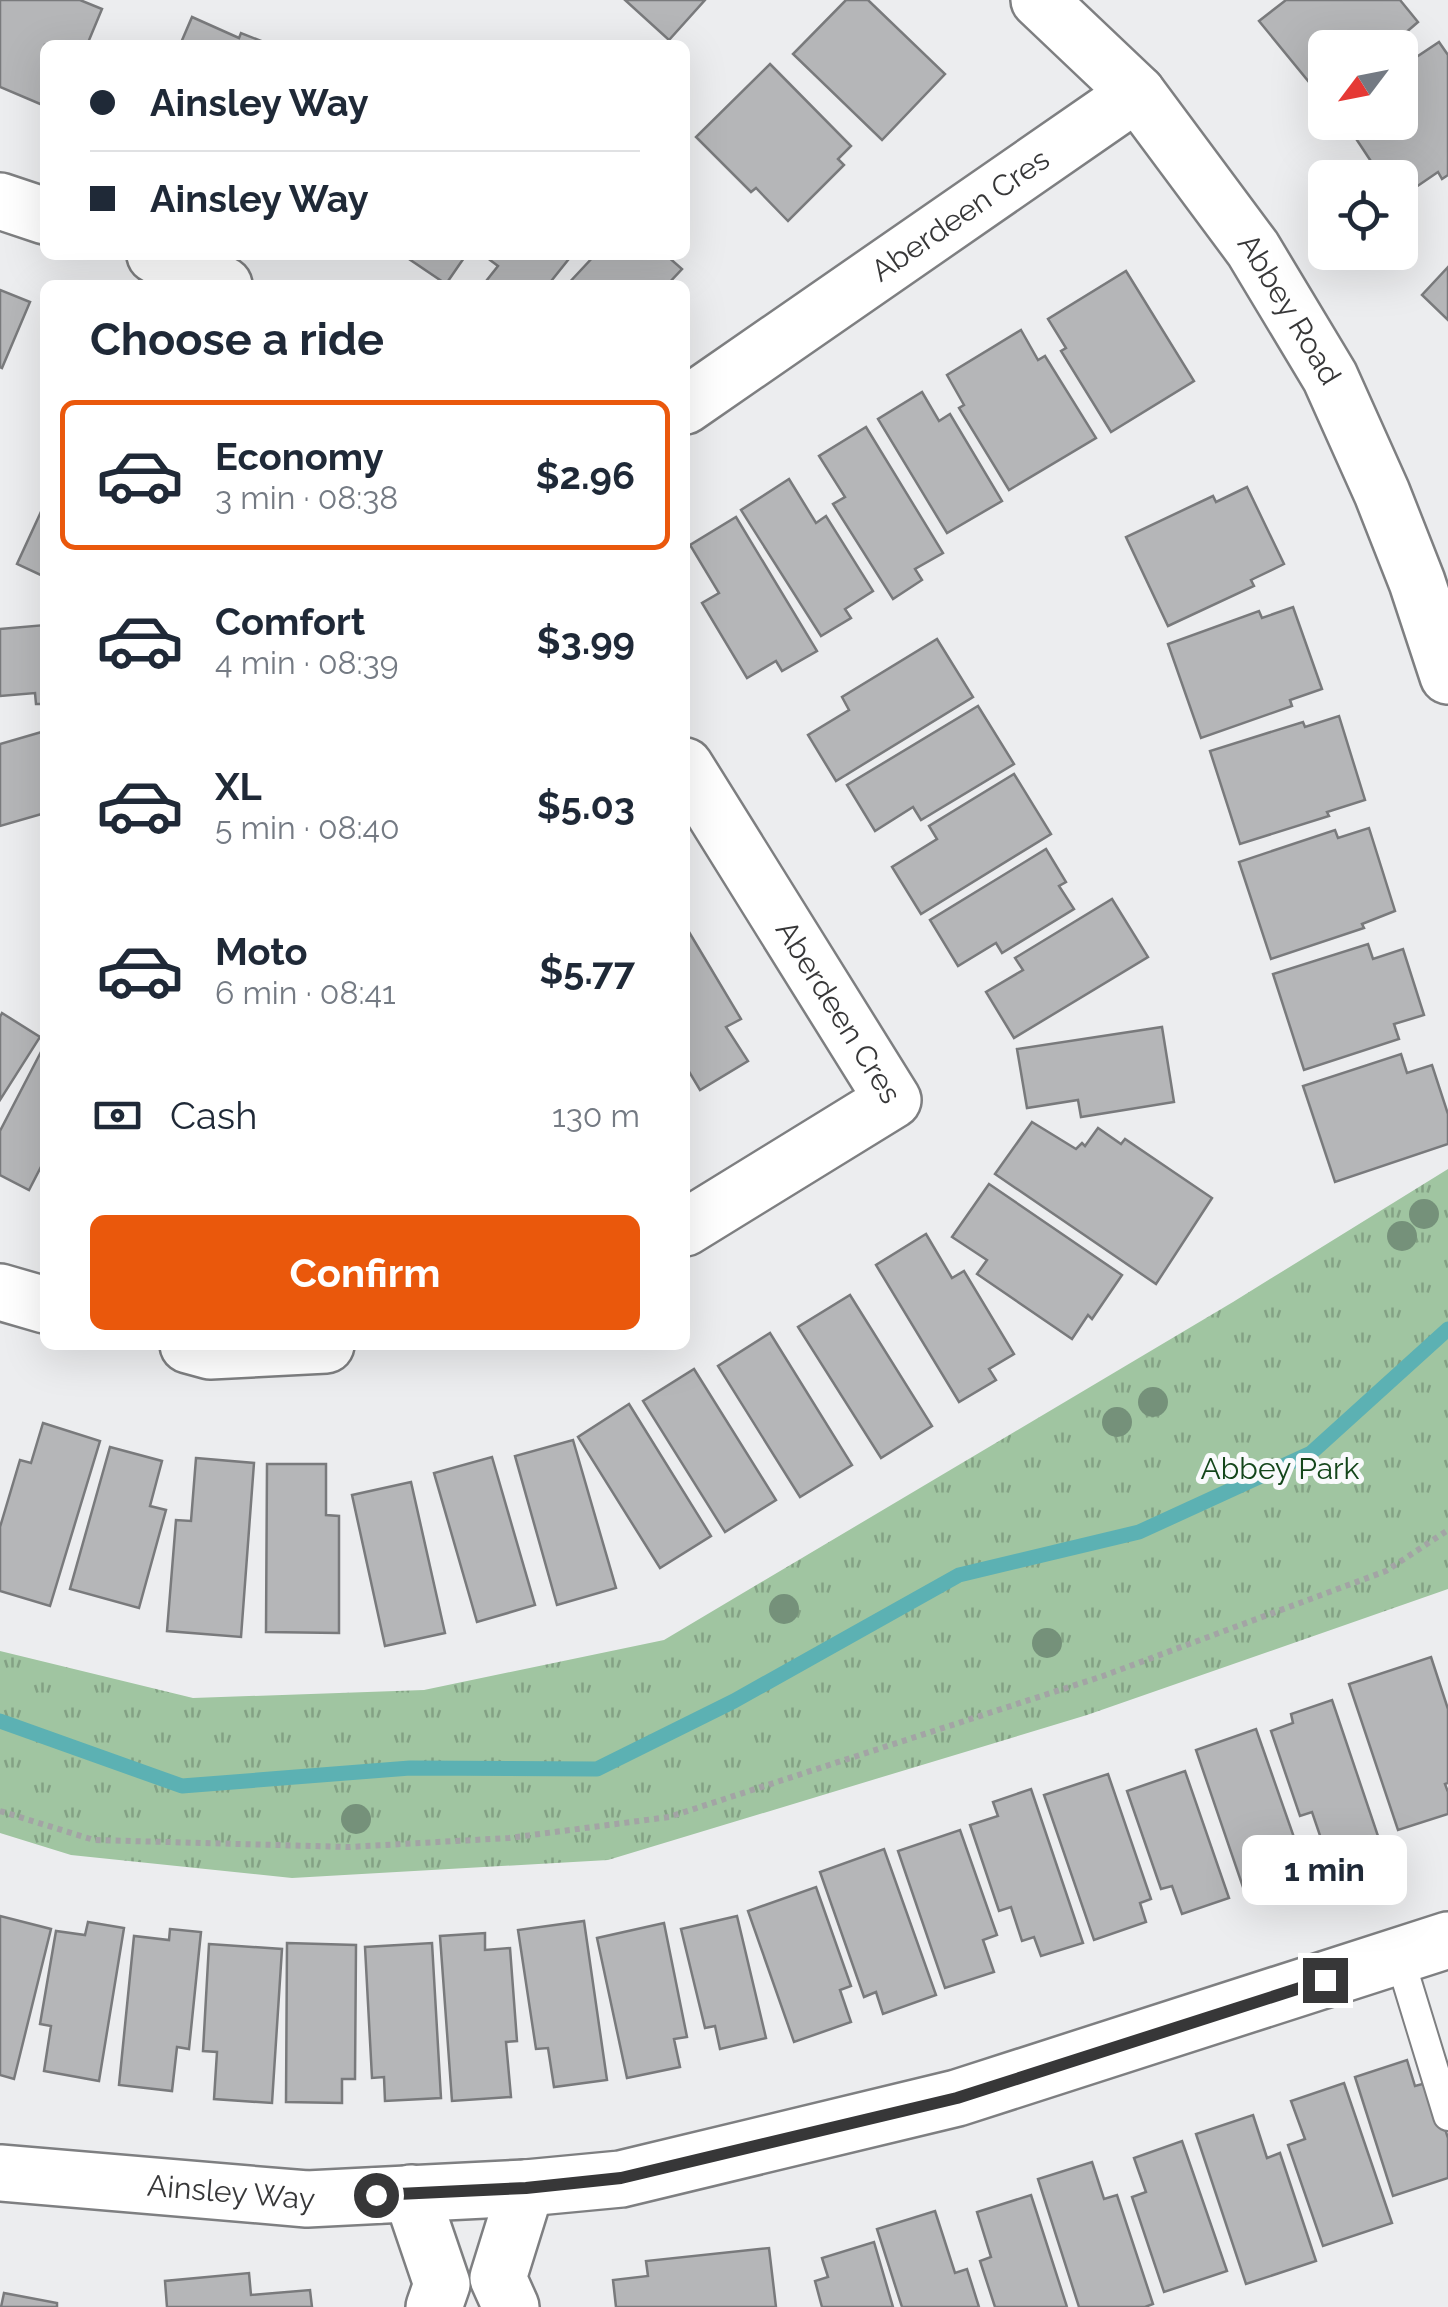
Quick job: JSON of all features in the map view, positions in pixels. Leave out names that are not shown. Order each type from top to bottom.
[{"type":"street","name":"Abbey Road","points":[[1039,0],[1137,93],[1253,249],[1330,377],[1382,494],[1432,577],[1448,676]]},
{"type":"street","name":"Aberdeen Cres","points":[[690,403],[1137,93]]},
{"type":"street","points":[[0,201],[40,214]]},
{"type":"street","points":[[166,260],[212,280]]},
{"type":"street","name":"Aberdeen Cres","points":[[690,774],[893,1100],[690,1225]]},
{"type":"street","points":[[0,1292],[40,1304]]},
{"type":"street","name":"Ainsley Way","points":[[0,2173],[307,2199],[526,2188],[621,2178],[957,2098],[1423,1948]]},
{"type":"street","points":[[511,2307],[498,2278],[526,2188]]},
{"type":"street","points":[[411,2193],[442,2284],[434,2307]]},
{"type":"lane","points":[[1423,1948],[1448,2116]]},
{"type":"path","points":[[0,1811],[94,1840],[349,1846],[509,1838],[669,1817],[1121,1670],[1386,1571],[1448,1530]]},
{"type":"green space","name":"Abbey Park","points":[[1448,1169],[1448,1589],[1087,1715],[608,1860],[292,1878],[71,1855],[0,1833],[0,1651],[193,1698],[424,1690],[664,1640],[1233,1302]]},
{"type":"building","points":[[0,0],[80,0],[102,9],[89,40],[40,40],[40,104],[0,87]]},
{"type":"building","points":[[625,0],[705,0],[669,40]]},
{"type":"building","points":[[846,0],[868,0],[945,74],[882,140],[793,54]]},
{"type":"building","points":[[1286,0],[1400,0],[1418,22],[1409,30],[1308,30],[1308,81],[1259,21]]},
{"type":"building","points":[[192,17],[239,38],[241,33],[258,40],[182,40]]},
{"type":"building","points":[[1439,42],[1448,55],[1448,175],[1442,179],[1438,172],[1418,186],[1418,160],[1370,160],[1357,140],[1418,140],[1418,56]]},
{"type":"building","points":[[770,64],[851,146],[838,159],[844,165],[788,221],[756,188],[751,192],[696,137]]},
{"type":"building","points":[[410,260],[463,260],[449,280],[440,280]]},
{"type":"building","points":[[490,260],[568,260],[552,280],[487,280],[498,266]]},
{"type":"building","points":[[590,260],[672,260],[682,269],[672,280],[572,280]]},
{"type":"building","points":[[1448,267],[1448,320],[1422,295]]},
{"type":"building","points":[[1126,271],[1194,381],[1111,432],[1061,351],[1066,348],[1048,319]]},
{"type":"building","points":[[0,290],[30,302],[2,368],[0,367]]},
{"type":"building","points":[[1021,330],[1038,360],[1045,356],[1096,438],[1009,490],[959,408],[964,405],[947,375]]},
{"type":"building","points":[[922,392],[939,421],[950,414],[1002,501],[947,533],[878,419]]},
{"type":"building","points":[[866,427],[943,553],[915,569],[922,580],[893,599],[833,504],[845,497],[819,456]]},
{"type":"building","points":[[789,479],[816,523],[826,516],[873,591],[845,609],[851,618],[821,636],[741,510]]},
{"type":"building","points":[[1247,487],[1284,564],[1251,580],[1254,586],[1168,626],[1126,537],[1213,496],[1216,502]]},
{"type":"building","points":[[40,514],[40,575],[17,564]]},
{"type":"building","points":[[736,517],[817,651],[782,671],[776,661],[747,678],[702,603],[719,593],[690,545]]},
{"type":"building","points":[[1293,607],[1322,689],[1290,700],[1292,706],[1201,738],[1168,644],[1259,611],[1262,618]]},
{"type":"building","points":[[40,625],[40,704],[36,704],[35,693],[0,696],[0,629]]},
{"type":"building","points":[[937,639],[973,697],[836,781],[808,735],[849,710],[842,697]]},
{"type":"building","points":[[978,706],[1014,764],[921,820],[913,807],[875,831],[847,785]]},
{"type":"building","points":[[1339,716],[1365,800],[1327,812],[1329,816],[1240,844],[1210,751],[1303,722],[1305,727]]},
{"type":"building","points":[[40,732],[40,814],[0,826],[0,744]]},
{"type":"building","points":[[1014,774],[1051,834],[921,914],[892,867],[937,839],[929,826]]},
{"type":"building","points":[[1369,828],[1395,911],[1362,924],[1364,928],[1271,959],[1239,862],[1335,830],[1338,838]]},
{"type":"building","points":[[1046,849],[1066,882],[1059,886],[1074,909],[1002,953],[996,943],[958,966],[930,920]]},
{"type":"building","points":[[1112,899],[1148,957],[1014,1038],[986,992],[1023,970],[1015,958]]},
{"type":"building","points":[[690,934],[741,1019],[726,1027],[748,1061],[700,1090],[690,1073]]},
{"type":"building","points":[[1368,944],[1373,959],[1403,949],[1424,1015],[1394,1024],[1399,1039],[1304,1070],[1273,974]]},
{"type":"building","points":[[2,1013],[40,1037],[0,1100],[0,1017]]},
{"type":"building","points":[[1162,1027],[1174,1102],[1081,1117],[1078,1100],[1027,1108],[1017,1049]]},
{"type":"building","points":[[40,1054],[40,1169],[29,1190],[0,1175],[0,1131]]},
{"type":"building","points":[[1401,1054],[1407,1073],[1432,1065],[1448,1114],[1448,1144],[1335,1182],[1303,1086]]},
{"type":"building","points":[[1032,1122],[1076,1149],[1082,1143],[1085,1146],[1098,1128],[1121,1144],[1125,1139],[1212,1198],[1156,1284],[995,1174]]},
{"type":"building","points":[[989,1184],[1122,1275],[1092,1319],[1088,1315],[1072,1339],[977,1274],[987,1260],[952,1237]]},
{"type":"building","points":[[926,1234],[952,1278],[964,1271],[1014,1354],[989,1369],[996,1380],[959,1402],[876,1265]]},
{"type":"building","points":[[850,1295],[932,1426],[881,1458],[798,1327]]},
{"type":"building","points":[[770,1333],[852,1465],[800,1497],[718,1366]]},
{"type":"building","points":[[694,1369],[776,1500],[725,1532],[643,1401]]},
{"type":"building","points":[[629,1404],[711,1536],[660,1568],[578,1437]]},
{"type":"building","points":[[43,1423],[100,1441],[50,1606],[0,1591],[0,1527],[20,1460],[31,1463]]},
{"type":"building","points":[[573,1440],[616,1588],[557,1605],[515,1456]]},
{"type":"building","points":[[110,1447],[162,1461],[150,1506],[166,1510],[139,1608],[70,1589]]},
{"type":"building","points":[[492,1457],[535,1605],[477,1622],[434,1473]]},
{"type":"building","points":[[196,1458],[254,1463],[241,1637],[167,1631],[176,1520],[191,1521]]},
{"type":"building","points":[[267,1464],[326,1464],[326,1515],[339,1516],[339,1633],[266,1632]]},
{"type":"building","points":[[411,1482],[445,1633],[385,1646],[352,1495]]},
{"type":"building","points":[[1431,1657],[1448,1709],[1448,1814],[1398,1830],[1349,1684]]},
{"type":"building","points":[[1332,1700],[1380,1842],[1328,1859],[1312,1812],[1300,1816],[1271,1731],[1293,1723],[1291,1714]]},
{"type":"building","points":[[1256,1729],[1296,1843],[1285,1847],[1294,1876],[1245,1893],[1196,1750]]},
{"type":"building","points":[[1185,1771],[1229,1898],[1182,1914],[1172,1886],[1161,1889],[1127,1791]]},
{"type":"building","points":[[1108,1774],[1151,1899],[1140,1903],[1146,1922],[1094,1940],[1044,1795]]},
{"type":"building","points":[[1031,1789],[1083,1943],[1041,1956],[1034,1937],[1022,1941],[1011,1907],[999,1911],[970,1825],[998,1816],[993,1802]]},
{"type":"building","points":[[960,1830],[997,1935],[983,1940],[994,1972],[945,1988],[898,1851]]},
{"type":"building","points":[[884,1849],[936,1995],[883,2014],[876,1992],[864,1997],[820,1872]]},
{"type":"building","points":[[816,1887],[851,1986],[840,1990],[851,2022],[794,2042],[748,1911]]},
{"type":"building","points":[[0,1916],[51,1929],[14,2079],[0,2075]]},
{"type":"building","points":[[737,1916],[766,2038],[720,2049],[715,2026],[705,2028],[681,1929]]},
{"type":"building","points":[[584,1921],[607,2080],[554,2087],[548,2048],[536,2049],[518,1930]]},
{"type":"building","points":[[88,1922],[124,1928],[99,2081],[44,2071],[51,2026],[40,2024],[56,1931],[85,1935]]},
{"type":"building","points":[[664,1923],[687,2037],[674,2039],[680,2067],[627,2078],[597,1938]]},
{"type":"building","points":[[170,1929],[201,1932],[189,2049],[177,2047],[172,2091],[119,2085],[134,1936],[169,1940]]},
{"type":"building","points":[[485,1933],[485,1950],[510,1948],[517,2041],[506,2042],[511,2097],[452,2101],[440,1936]]},
{"type":"building","points":[[287,1943],[356,1945],[355,2079],[342,2079],[342,2103],[286,2102]]},
{"type":"building","points":[[432,1943],[441,2098],[385,2101],[384,2077],[372,2078],[365,1947]]},
{"type":"building","points":[[209,1944],[282,1949],[272,2103],[214,2099],[217,2052],[203,2051]]},
{"type":"building","points":[[1407,2060],[1415,2086],[1430,2082],[1448,2138],[1448,2178],[1393,2196],[1355,2077]]},
{"type":"building","points":[[1344,2083],[1392,2223],[1323,2246],[1288,2145],[1305,2139],[1291,2101]]},
{"type":"building","points":[[1253,2115],[1267,2158],[1280,2153],[1316,2261],[1246,2284],[1196,2134]]},
{"type":"building","points":[[1182,2141],[1227,2271],[1164,2292],[1132,2197],[1146,2192],[1134,2158]]},
{"type":"building","points":[[1092,2162],[1104,2199],[1117,2195],[1153,2304],[1079,2307],[1038,2179]]},
{"type":"building","points":[[1031,2195],[1067,2307],[995,2307],[980,2261],[991,2257],[977,2212]]},
{"type":"building","points":[[935,2211],[955,2273],[967,2269],[979,2307],[902,2307],[877,2229]]},
{"type":"building","points":[[874,2242],[893,2307],[822,2307],[815,2281],[828,2277],[822,2258]]},
{"type":"building","points":[[769,2248],[776,2307],[616,2307],[613,2280],[648,2276],[646,2261]]},
{"type":"building","points":[[249,2273],[251,2295],[310,2290],[312,2307],[167,2307],[165,2281]]},
{"type":"building","points":[[4,2293],[57,2303],[57,2307],[1,2307]]},
{"type":"waterway","points":[[0,1721],[182,1786],[410,1768],[597,1769],[734,1701],[959,1575],[1139,1532],[1311,1453],[1448,1329]]},
{"type":"route","points":[[376,2195],[526,2188],[621,2178],[957,2098],[1325,1980]]}]
